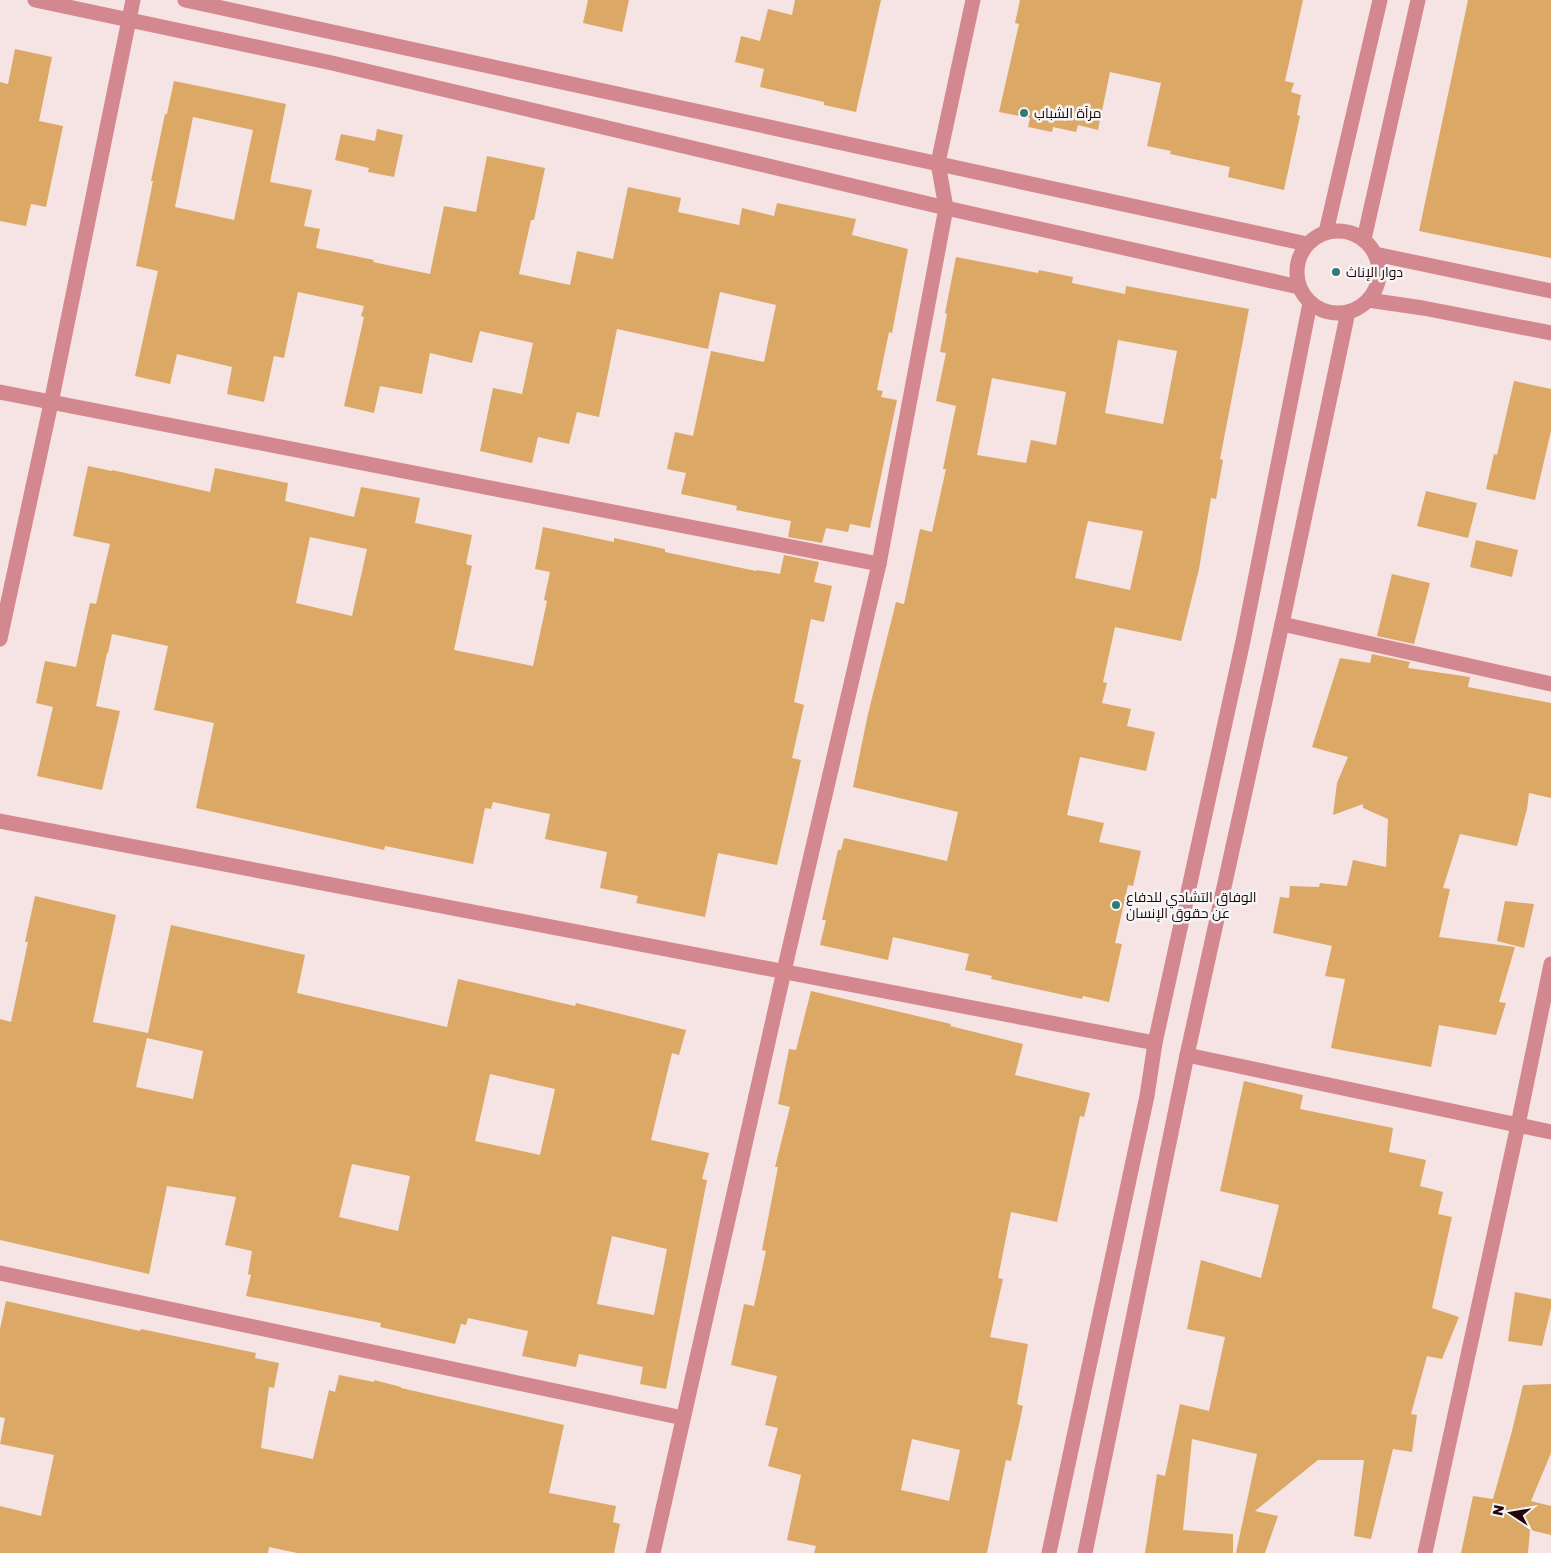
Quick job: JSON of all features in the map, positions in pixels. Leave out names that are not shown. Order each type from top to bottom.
[{"type":"street","points":[[35,0],[332,63],[946,208],[1299,287]]},
{"type":"street","points":[[0,639],[51,403],[133,0]]},
{"type":"street","points":[[185,0],[1307,244]]},
{"type":"street","points":[[653,1553],[784,971],[879,564],[946,208],[938,163],[973,0]]},
{"type":"street","points":[[1326,232],[1380,0]]},
{"type":"street","points":[[1364,239],[1418,0]]},
{"type":"street","points":[[1346,231],[1364,239],[1375,254],[1379,266],[1379,278],[1375,290],[1368,300],[1359,308],[1334,314],[1310,303],[1299,287],[1297,275],[1297,264],[1307,244],[1326,232],[1346,231]]},
{"type":"street","points":[[1375,254],[1551,291]]},
{"type":"street","points":[[1368,300],[1423,308],[1551,333]]},
{"type":"street","points":[[1049,1553],[1147,1096],[1155,1043],[1243,641],[1310,303]]},
{"type":"street","points":[[1085,1553],[1187,1055],[1282,624],[1348,312]]},
{"type":"street","points":[[0,392],[879,564]]},
{"type":"street","points":[[1282,624],[1551,684]]},
{"type":"street","points":[[0,821],[1155,1043]]},
{"type":"street","points":[[1425,1553],[1551,964]]},
{"type":"street","points":[[1187,1055],[1551,1132]]},
{"type":"street","points":[[0,1273],[683,1418]]},
{"type":"building","points":[[588,0],[629,0],[622,32],[583,23]]},
{"type":"building","points":[[795,0],[881,0],[856,112],[824,105],[824,102],[760,87],[764,69],[735,62],[741,36],[760,41],[768,9],[792,15]]},
{"type":"building","points":[[1020,0],[1303,0],[1285,81],[1294,83],[1291,92],[1301,95],[1297,115],[1300,116],[1284,190],[1228,177],[1230,167],[1170,154],[1171,151],[1147,146],[1161,83],[1110,72],[1098,130],[1078,125],[1076,132],[1053,127],[1052,132],[1028,127],[1030,118],[999,112],[1019,24],[1015,23]]},
{"type":"building","points":[[1468,0],[1551,0],[1551,258],[1419,231]]},
{"type":"building","points":[[15,49],[52,57],[39,121],[63,126],[46,207],[31,204],[26,226],[0,221],[0,82],[8,84]]},
{"type":"building","points":[[174,81],[286,104],[270,182],[312,190],[304,226],[320,229],[316,248],[430,274],[444,206],[476,212],[487,156],[545,168],[534,220],[531,220],[519,274],[570,285],[577,251],[613,259],[628,187],[681,198],[678,212],[739,225],[742,208],[774,216],[777,203],[856,219],[852,235],[908,249],[892,333],[889,332],[877,390],[883,391],[881,397],[897,400],[870,528],[850,524],[848,532],[826,528],[822,543],[788,537],[791,521],[736,510],[737,506],[681,494],[686,473],[667,469],[675,432],[693,436],[711,351],[764,362],[776,305],[720,292],[708,349],[617,329],[599,417],[577,412],[569,444],[538,437],[532,463],[480,451],[493,388],[522,394],[533,343],[480,331],[472,363],[430,353],[422,394],[380,386],[374,413],[344,406],[364,317],[361,316],[364,306],[298,292],[284,358],[274,356],[264,402],[227,394],[232,367],[177,354],[170,384],[135,376],[158,271],[136,266],[153,181],[151,181],[165,114],[167,114]],"holes":[[[193,117],[253,130],[234,220],[175,207]]]},
{"type":"building","points":[[377,129],[403,135],[394,177],[368,172],[369,168],[335,160],[341,134],[375,141]]},
{"type":"building","points":[[956,257],[1038,273],[1039,270],[1073,277],[1072,283],[1125,294],[1126,286],[1249,309],[1220,459],[1223,460],[1216,499],[1211,498],[1199,569],[1181,641],[1115,627],[1103,682],[1107,683],[1102,703],[1131,709],[1127,726],[1155,732],[1146,771],[1080,757],[1067,815],[1104,823],[1099,842],[1141,851],[1133,886],[1128,885],[1115,943],[1122,944],[1109,1002],[1083,996],[1082,999],[991,979],[992,976],[965,970],[969,954],[893,937],[888,960],[820,945],[826,920],[822,920],[838,850],[841,850],[844,838],[947,861],[958,812],[853,787],[868,714],[896,602],[904,604],[920,529],[932,532],[946,469],[943,469],[956,406],[936,401],[946,353],[940,352],[947,314],[945,313]],"holes":[[[1118,340],[1177,351],[1163,424],[1105,413]],[[992,378],[1066,392],[1056,445],[1031,440],[1026,463],[977,455]],[[1088,521],[1143,531],[1130,590],[1075,578]]]},
{"type":"building","points":[[1514,381],[1551,389],[1551,431],[1535,500],[1486,489],[1494,454],[1497,455]]},
{"type":"building","points":[[88,466],[210,492],[215,468],[288,483],[285,501],[354,517],[361,487],[420,498],[415,523],[472,535],[466,564],[472,566],[454,650],[533,666],[547,601],[544,600],[550,572],[535,569],[543,527],[614,542],[614,538],[665,549],[665,552],[756,571],[780,574],[784,555],[819,562],[814,582],[832,586],[824,622],[811,619],[794,702],[804,705],[792,758],[801,760],[777,865],[718,853],[705,917],[636,903],[638,896],[600,888],[607,852],[545,839],[550,814],[493,802],[491,809],[485,808],[473,864],[385,846],[384,850],[196,808],[214,723],[154,710],[168,646],[112,634],[96,706],[120,711],[102,790],[37,776],[53,707],[36,703],[45,661],[76,667],[90,603],[96,604],[110,544],[73,536]],"holes":[[[310,537],[367,549],[352,616],[296,603]]]},
{"type":"building","points":[[1426,491],[1477,503],[1468,538],[1417,526]]},
{"type":"building","points":[[1476,540],[1518,550],[1512,577],[1470,567]]},
{"type":"building","points":[[1392,574],[1430,583],[1414,644],[1377,636]]},
{"type":"building","points":[[1372,654],[1410,662],[1408,668],[1470,677],[1468,687],[1551,703],[1551,798],[1529,793],[1527,809],[1517,846],[1460,834],[1443,888],[1450,889],[1439,937],[1515,947],[1499,1002],[1506,1003],[1496,1035],[1439,1025],[1431,1067],[1331,1048],[1345,979],[1325,976],[1332,946],[1273,933],[1280,897],[1289,898],[1290,886],[1319,887],[1320,883],[1347,886],[1353,860],[1386,867],[1388,819],[1363,808],[1363,804],[1333,815],[1337,783],[1348,757],[1312,747],[1340,658],[1370,663]]},
{"type":"building","points":[[35,896],[116,915],[93,1022],[148,1033],[171,925],[305,955],[297,993],[447,1027],[458,979],[575,1006],[576,1003],[686,1030],[679,1055],[672,1053],[651,1140],[709,1153],[702,1179],[707,1180],[666,1389],[640,1384],[643,1367],[579,1354],[576,1367],[522,1356],[528,1331],[468,1318],[466,1325],[461,1324],[455,1344],[380,1327],[381,1323],[246,1296],[251,1275],[248,1274],[252,1251],[225,1245],[236,1197],[167,1186],[149,1274],[0,1240],[0,1019],[11,1022],[28,942],[25,942]],"holes":[[[147,1038],[203,1051],[193,1099],[136,1087]],[[490,1074],[555,1089],[540,1155],[475,1141]],[[352,1164],[410,1176],[398,1231],[339,1217]],[[612,1236],[667,1249],[654,1315],[597,1304]]]},
{"type":"building","points":[[1505,901],[1534,904],[1524,948],[1497,941]]},
{"type":"building","points":[[811,991],[951,1024],[950,1026],[1023,1044],[1015,1075],[1090,1093],[1084,1117],[1080,1116],[1057,1222],[1011,1212],[998,1278],[1003,1279],[990,1337],[1028,1344],[1017,1404],[1023,1406],[1011,1461],[1006,1460],[987,1553],[814,1553],[816,1546],[787,1540],[801,1475],[768,1466],[778,1428],[765,1425],[777,1376],[731,1365],[744,1304],[754,1306],[766,1251],[762,1250],[778,1167],[775,1167],[790,1107],[778,1104],[789,1049],[796,1050]],"holes":[[[912,1439],[960,1450],[949,1501],[901,1490]]]},
{"type":"building","points":[[1244,1081],[1303,1095],[1300,1109],[1393,1128],[1389,1152],[1426,1160],[1420,1186],[1443,1192],[1438,1214],[1452,1217],[1432,1308],[1459,1317],[1442,1359],[1427,1356],[1411,1414],[1417,1415],[1412,1452],[1393,1449],[1371,1539],[1354,1536],[1364,1460],[1318,1460],[1255,1511],[1278,1516],[1265,1553],[1236,1553],[1257,1454],[1192,1439],[1183,1530],[1233,1534],[1233,1553],[1145,1553],[1157,1474],[1165,1476],[1180,1404],[1209,1411],[1225,1337],[1187,1329],[1201,1260],[1261,1278],[1279,1205],[1220,1191]]},
{"type":"building","points":[[1515,1292],[1551,1299],[1551,1308],[1542,1346],[1508,1341]]},
{"type":"building","points":[[6,1301],[140,1331],[141,1329],[256,1353],[255,1358],[279,1363],[274,1388],[269,1387],[261,1448],[313,1459],[329,1390],[335,1392],[339,1375],[374,1382],[374,1380],[401,1388],[564,1425],[549,1493],[616,1506],[613,1522],[620,1524],[614,1553],[297,1553],[269,1547],[268,1553],[0,1553],[0,1506],[41,1516],[54,1455],[0,1444],[5,1418],[0,1417],[0,1329]]},
{"type":"building","points":[[1551,1384],[1551,1453],[1531,1501],[1551,1506],[1551,1535],[1530,1530],[1528,1553],[1461,1553],[1473,1496],[1493,1499],[1523,1385]]},
{"type":"place","name":"مرآة الشباب","points":[[1024,113]]},
{"type":"place","name":"دوار الإناث","points":[[1336,272]]},
{"type":"place","name":"الوفاق التشادي للدفاع عن حقوق الإنسان","points":[[1116,905]]}]
